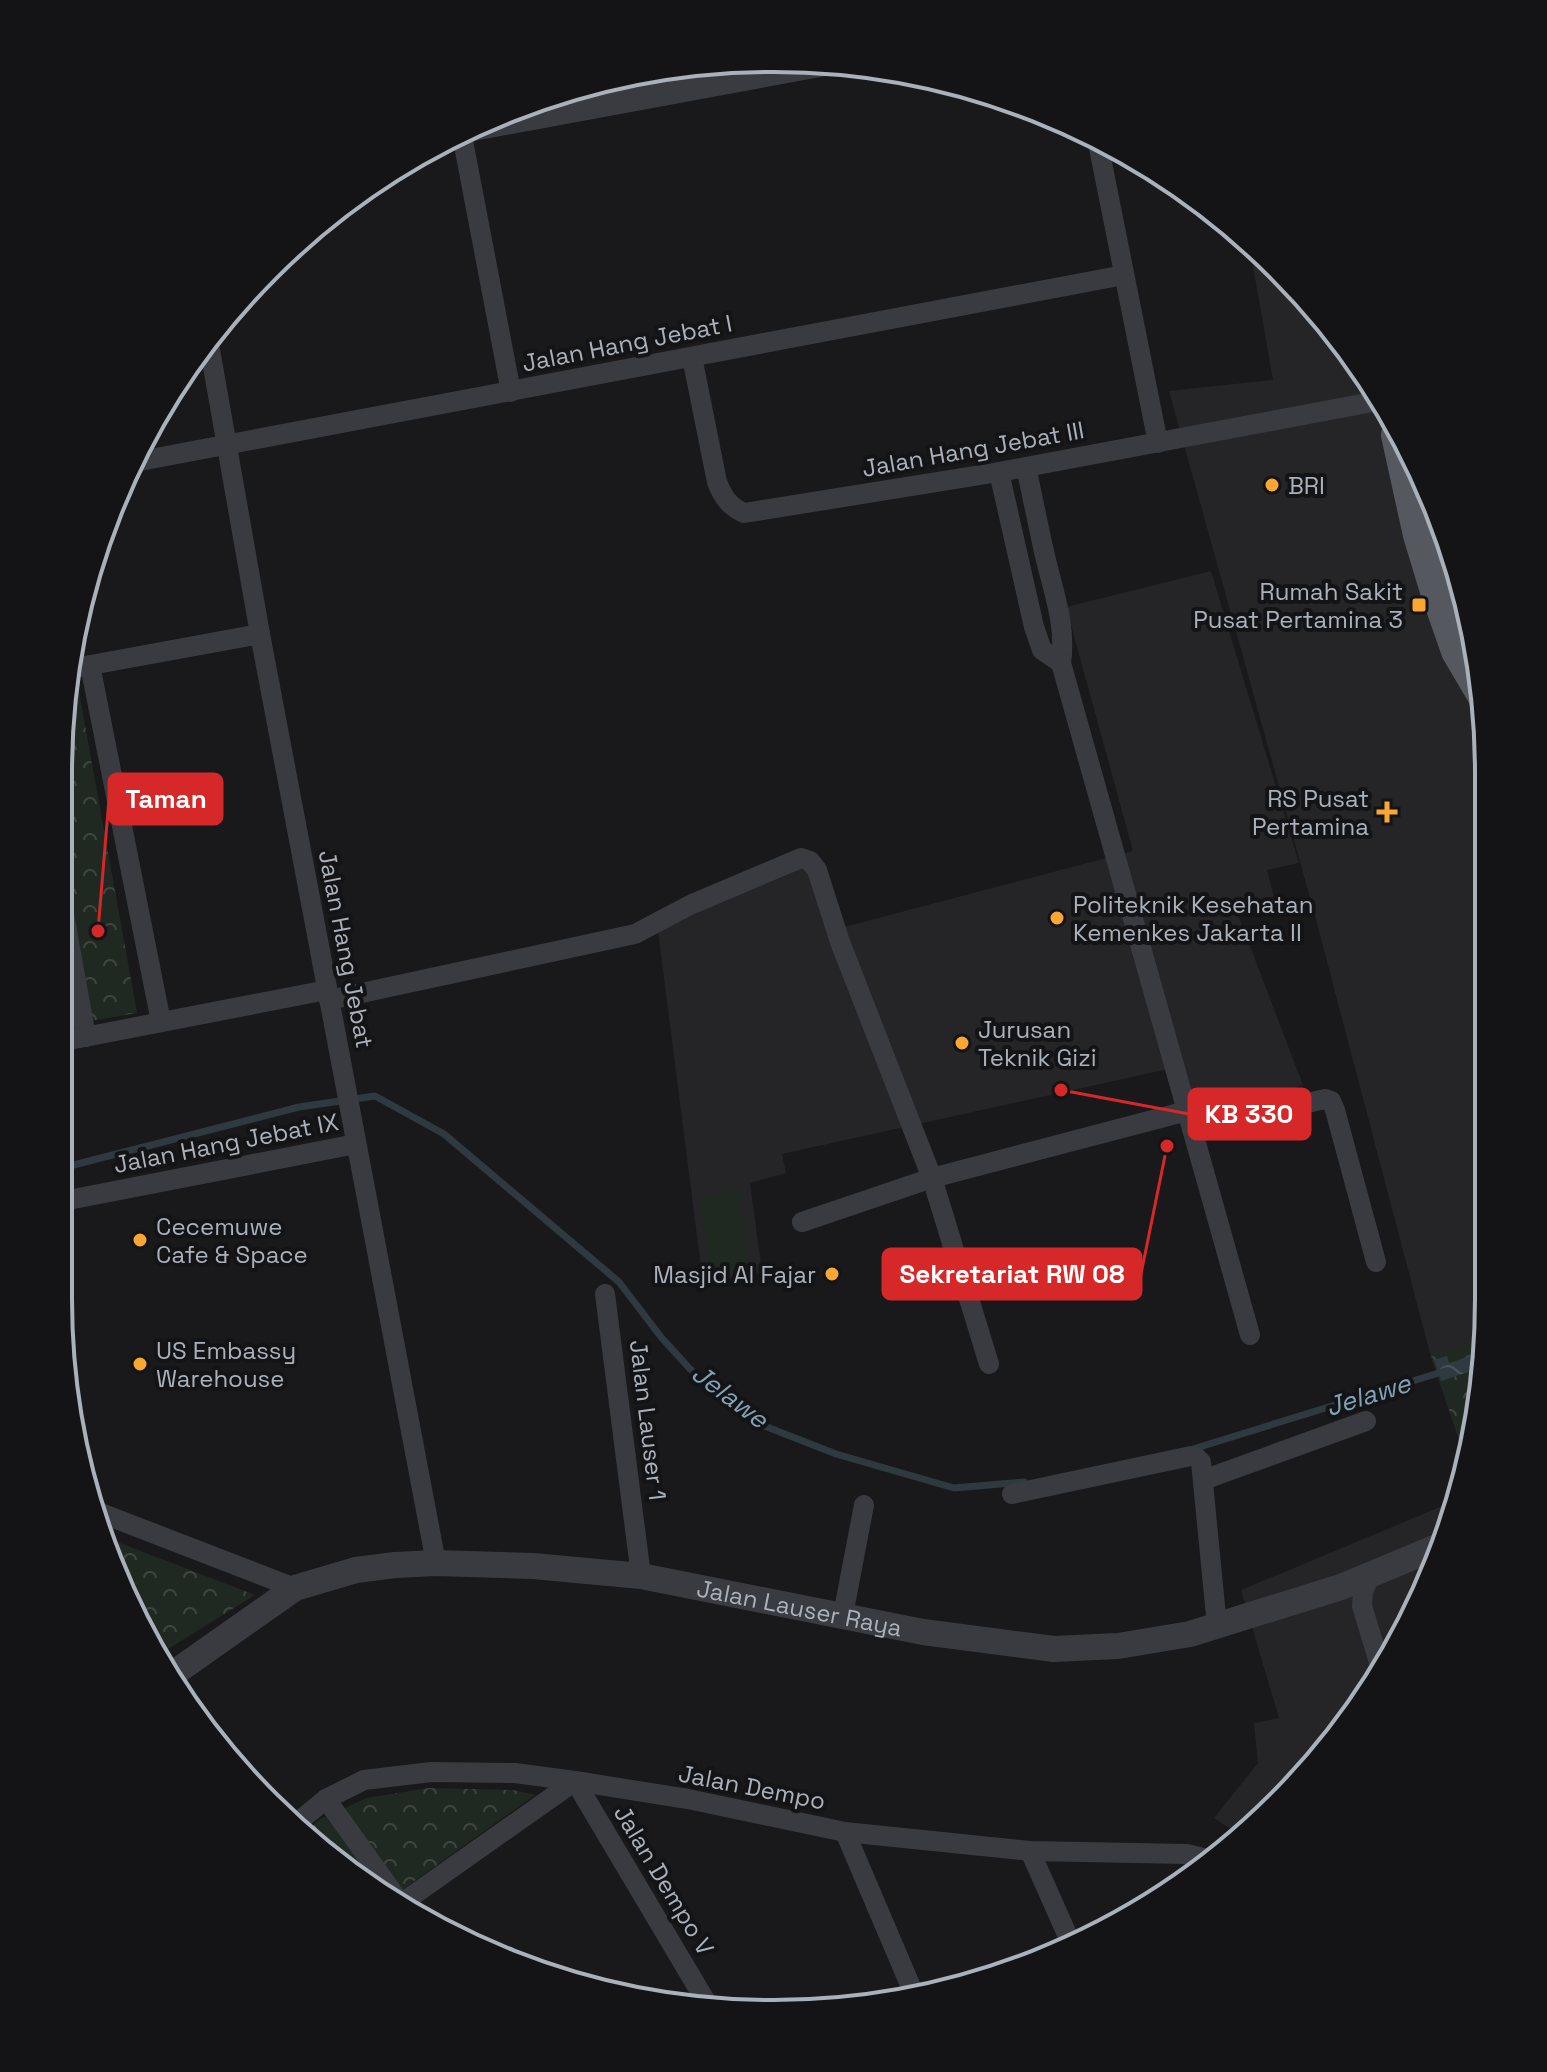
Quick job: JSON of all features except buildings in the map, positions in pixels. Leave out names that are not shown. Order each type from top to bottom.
[{"type":"main road","points":[[1403,464],[1419,535],[1435,588],[1457,651],[1467,667]]},
{"type":"street","points":[[521,119],[776,72]]},
{"type":"street","points":[[464,143],[511,392]]},
{"type":"street","points":[[1100,153],[1158,443]]},
{"type":"street","name":"Jalan Hang Jebat I","points":[[146,460],[1124,275]]},
{"type":"street","name":"Jalan Hang Jebat","points":[[211,355],[260,634],[436,1563]]},
{"type":"street","name":"Jalan Hang Jebat III","points":[[692,357],[717,482],[723,497],[734,509],[744,513],[999,472],[1369,403]]},
{"type":"street","points":[[1026,467],[1062,625],[1064,643],[1061,663],[1250,1335]]},
{"type":"street","points":[[999,472],[1034,627],[1042,650],[1061,663]]},
{"type":"street","points":[[80,667],[260,634]]},
{"type":"street","points":[[80,670],[161,1022]]},
{"type":"street","points":[[72,1040],[328,995],[635,934],[690,905],[801,858],[810,861],[817,870],[840,942],[932,1178],[989,1364]]},
{"type":"street","points":[[72,959],[86,1037]]},
{"type":"street","points":[[802,1222],[932,1178],[1190,1120],[1325,1099],[1331,1101],[1335,1110],[1376,1262]]},
{"type":"street","name":"Jalan Hang Jebat IX","points":[[72,1199],[356,1144]]},
{"type":"street","name":"Jalan Lauser 1","points":[[605,1294],[640,1564]]},
{"type":"street","points":[[1203,1480],[1366,1421]]},
{"type":"street","points":[[1012,1494],[1196,1457],[1201,1462],[1217,1626]]},
{"type":"street","points":[[843,1615],[864,1505]]},
{"type":"street","points":[[106,1515],[295,1588]]},
{"type":"street","name":"Jalan Lauser Raya","points":[[179,1670],[295,1588],[356,1570],[395,1565],[640,1564],[923,1632],[1054,1649],[1118,1646],[1190,1634],[1341,1587],[1428,1551]]},
{"type":"street","points":[[1369,1577],[1362,1606],[1377,1656]]},
{"type":"street","points":[[1341,1587],[1362,1606]]},
{"type":"street","name":"Jalan Dempo","points":[[302,1818],[326,1799],[364,1780],[431,1772],[515,1773],[688,1799],[845,1832],[1030,1851],[1187,1854],[1198,1857]]},
{"type":"street","points":[[408,1897],[575,1781]]},
{"type":"street","name":"Jalan Dempo V","points":[[575,1781],[703,1996]]},
{"type":"street","points":[[326,1799],[387,1884]]},
{"type":"street","points":[[845,1832],[911,1987]]},
{"type":"street","points":[[1030,1851],[1068,1935]]},
{"type":"street","points":[[1187,1854],[1191,1862]]},
{"type":"shaded area","name":"RS Pusat Pertamina","points":[[1252,261],[1330,346],[1381,423],[1422,505],[1438,548],[1462,637],[1469,682],[1475,774],[1475,1298],[1469,1390],[1460,1443],[1431,1357],[1314,912],[1169,391],[1273,380]]},
{"type":"shaded area","name":"Politeknik Kesehatan Kemenkes Jakarta II","points":[[1211,571],[1299,863],[1267,870],[1274,898],[1235,907],[1303,1085],[1199,1118],[1182,1066],[782,1154],[786,1173],[750,1183],[762,1272],[703,1283],[658,931],[700,904],[807,863],[829,931],[1133,851],[1066,607]]},
{"type":"shaded area","points":[[1443,1506],[1403,1609],[1357,1688],[1301,1761],[1232,1830],[1214,1818],[1258,1763],[1254,1723],[1279,1718],[1241,1590]]},
{"type":"green space","points":[[77,692],[137,1013],[90,1021],[72,921],[72,774]]},
{"type":"green space","points":[[738,1191],[749,1269],[711,1275],[699,1196]]},
{"type":"green space","points":[[1473,1340],[1460,1443],[1431,1357]]},
{"type":"green space","points":[[115,1541],[255,1595],[167,1650],[144,1609]]},
{"type":"green space","points":[[429,1788],[513,1790],[535,1795],[400,1892],[346,1855],[312,1827],[320,1819],[367,1798]]},
{"type":"water","points":[[1447,1356],[1449,1363],[1472,1356],[1471,1371],[1441,1381],[1434,1360]]},
{"type":"waterway","name":"Jelawe","points":[[72,1165],[299,1107],[375,1096],[444,1134],[619,1282],[690,1369],[757,1423],[836,1454],[954,1488],[1024,1482]]},
{"type":"waterway","name":"Jelawe","points":[[1193,1449],[1445,1371]]},
{"type":"place","name":"BRI","points":[[1272,485]]},
{"type":"place","name":"Rumah Sakit Pusat Pertamina 3","points":[[1419,605]]},
{"type":"place","name":"RS Pusat Pertamina","points":[[1387,812]]},
{"type":"place","name":"Politeknik Kesehatan Kemenkes Jakarta II","points":[[1057,918]]},
{"type":"place","name":"Taman","points":[[98,931]]},
{"type":"place","name":"Jurusan Teknik Gizi","points":[[962,1043]]},
{"type":"place","name":"KB 330","points":[[1061,1090]]},
{"type":"place","name":"Sekretariat RW 08","points":[[1167,1146]]},
{"type":"place","name":"Cecemuwe Cafe & Space","points":[[140,1240]]},
{"type":"place","name":"Masjid Al Fajar","points":[[832,1274]]},
{"type":"place","name":"US Embassy Warehouse","points":[[140,1364]]}]
